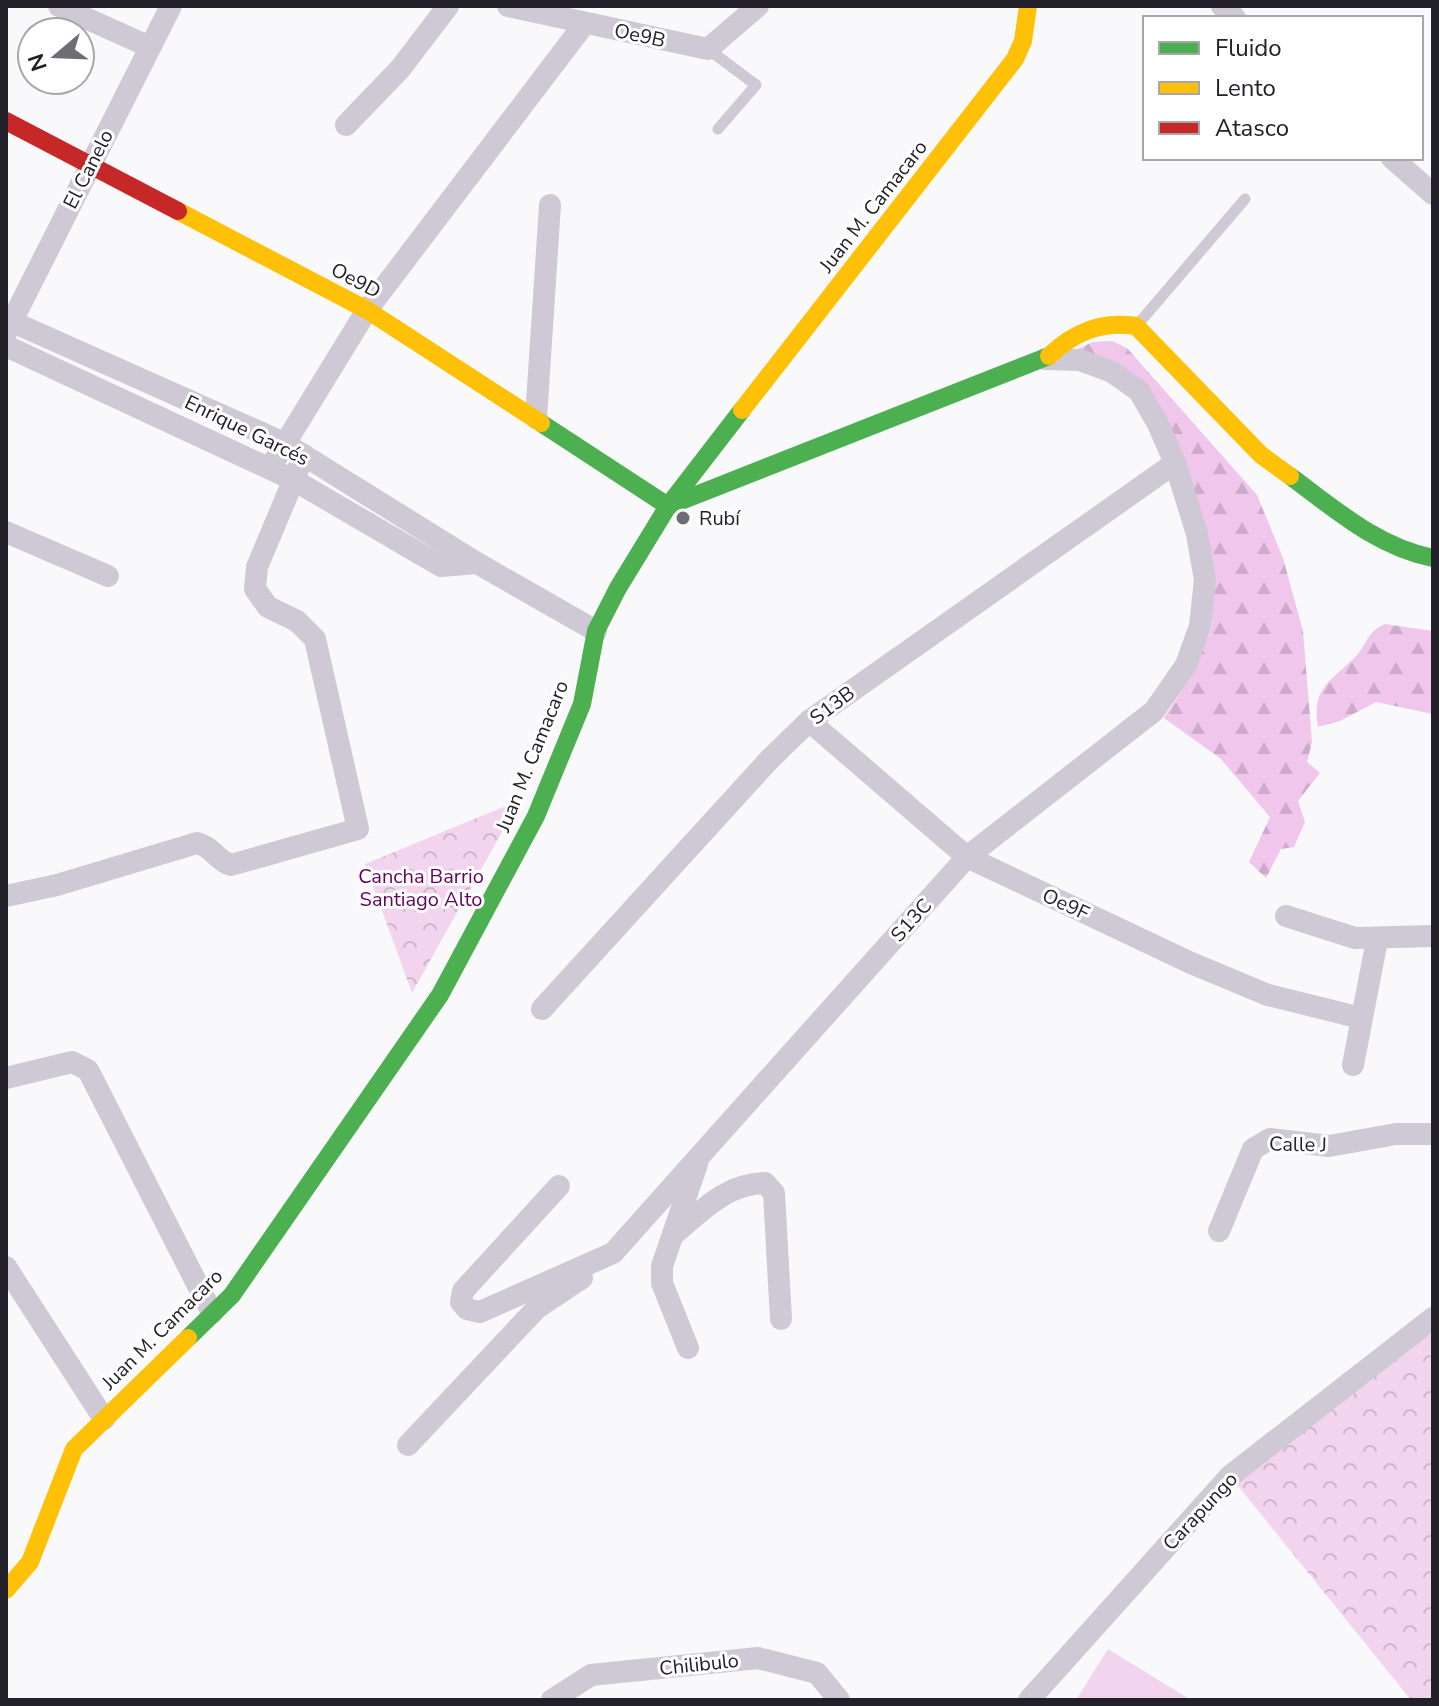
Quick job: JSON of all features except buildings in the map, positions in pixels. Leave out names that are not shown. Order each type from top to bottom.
[{"type":"street","points":[[59,6],[150,47]]},
{"type":"street","name":"El Canelo","points":[[8,325],[171,6]]},
{"type":"street","points":[[346,125],[400,69],[448,6]]},
{"type":"street","name":"Oe9B","points":[[508,6],[708,49]]},
{"type":"street","points":[[708,49],[758,6]]},
{"type":"street","name":"Juan M. Camacaro","points":[[10,1580],[30,1562],[68,1460],[104,1419],[232,1295],[440,995],[536,816],[582,704],[596,631],[618,588],[668,506],[1015,59],[1023,41],[1028,6]]},
{"type":"street","points":[[270,468],[367,310],[585,23]]},
{"type":"street","name":"Oe9D","points":[[6,121],[367,310],[668,506]]},
{"type":"street","points":[[1394,160],[1433,194]]},
{"type":"street","points":[[536,418],[550,205]]},
{"type":"street","points":[[668,506],[1045,359],[1065,339],[1101,325],[1120,323],[1136,326],[1261,455],[1375,538],[1407,553],[1433,558]]},
{"type":"street","name":"Enrique Garcés","points":[[8,325],[284,443],[477,563],[596,631]]},
{"type":"street","name":"Enrique Garcés","points":[[6,346],[292,479],[441,566],[477,563]]},
{"type":"street","name":"S13C","points":[[559,1186],[463,1291],[461,1302],[467,1309],[480,1312],[613,1253],[967,857],[1154,711],[1186,665],[1200,626],[1205,580],[1197,534],[1175,463],[1139,391],[1112,372],[1080,360],[1045,359]]},
{"type":"street","points":[[6,896],[57,885],[197,843],[208,848],[218,861],[231,865],[358,829],[315,639],[297,621],[268,607],[255,589],[257,567],[304,455]]},
{"type":"street","name":"S13B","points":[[542,1009],[758,771],[809,721],[1175,463]]},
{"type":"street","points":[[6,532],[108,576]]},
{"type":"street","name":"Oe9F","points":[[809,721],[967,857],[1191,963],[1268,995],[1361,1018]]},
{"type":"street","points":[[1286,916],[1330,932],[1377,940],[1433,936]]},
{"type":"street","points":[[1353,1065],[1377,940]]},
{"type":"street","points":[[6,1078],[72,1062],[88,1070],[212,1313]]},
{"type":"street","name":"Calle J","points":[[1219,1231],[1253,1149],[1261,1142],[1270,1139],[1329,1146],[1396,1134],[1433,1134]]},
{"type":"street","points":[[688,1348],[662,1283],[662,1266],[700,1156]]},
{"type":"street","points":[[673,1235],[723,1193],[743,1184],[765,1183],[774,1193],[781,1319]]},
{"type":"street","points":[[408,1445],[537,1308],[613,1253]]},
{"type":"street","points":[[6,1267],[104,1419]]},
{"type":"street","name":"Carapungo","points":[[1029,1700],[1230,1476],[1433,1318]]},
{"type":"street","name":"Chilibulo","points":[[552,1700],[591,1675],[758,1658],[817,1673],[839,1700]]},
{"type":"lane","points":[[708,49],[756,85],[718,129]]},
{"type":"lane","points":[[1136,326],[1245,199]]},
{"type":"green space","points":[[1112,341],[1127,348],[1257,495],[1283,558],[1303,631],[1312,742],[1307,762],[1320,773],[1298,801],[1305,822],[1294,847],[1281,849],[1266,878],[1249,862],[1270,817],[1221,759],[1164,718],[1195,670],[1211,629],[1213,582],[1166,419],[1073,351],[1093,342]]},
{"type":"green space","points":[[1385,624],[1433,631],[1433,714],[1376,702],[1340,721],[1318,727],[1318,702],[1326,685],[1357,655],[1372,633]]},
{"type":"green space","name":"Cancha Barrio Santiago Alto","points":[[520,800],[412,993],[365,864]]},
{"type":"green space","points":[[1433,1332],[1433,1700],[1411,1700],[1230,1476]]},
{"type":"green space","points":[[1108,1649],[1191,1700],[1076,1700]]},
{"type":"traffic: fast","points":[[541,423],[668,506],[1049,356]]},
{"type":"traffic: fast","points":[[188,1338],[232,1295],[440,995],[536,816],[582,704],[596,631],[618,588],[668,506],[742,410]]},
{"type":"traffic: fast","points":[[1290,476],[1375,536],[1413,553],[1433,558]]},
{"type":"traffic: slow","points":[[742,410],[1015,59],[1023,41],[1028,6]]},
{"type":"traffic: slow","points":[[178,211],[367,310],[541,423]]},
{"type":"traffic: slow","points":[[1049,356],[1068,340],[1089,330],[1111,325],[1136,326],[1261,455],[1290,476]]},
{"type":"traffic: slow","points":[[6,1590],[30,1562],[74,1449],[188,1338]]},
{"type":"traffic: jam","points":[[6,121],[178,211]]},
{"type":"place","name":"Rubí","points":[[683,518]]}]
